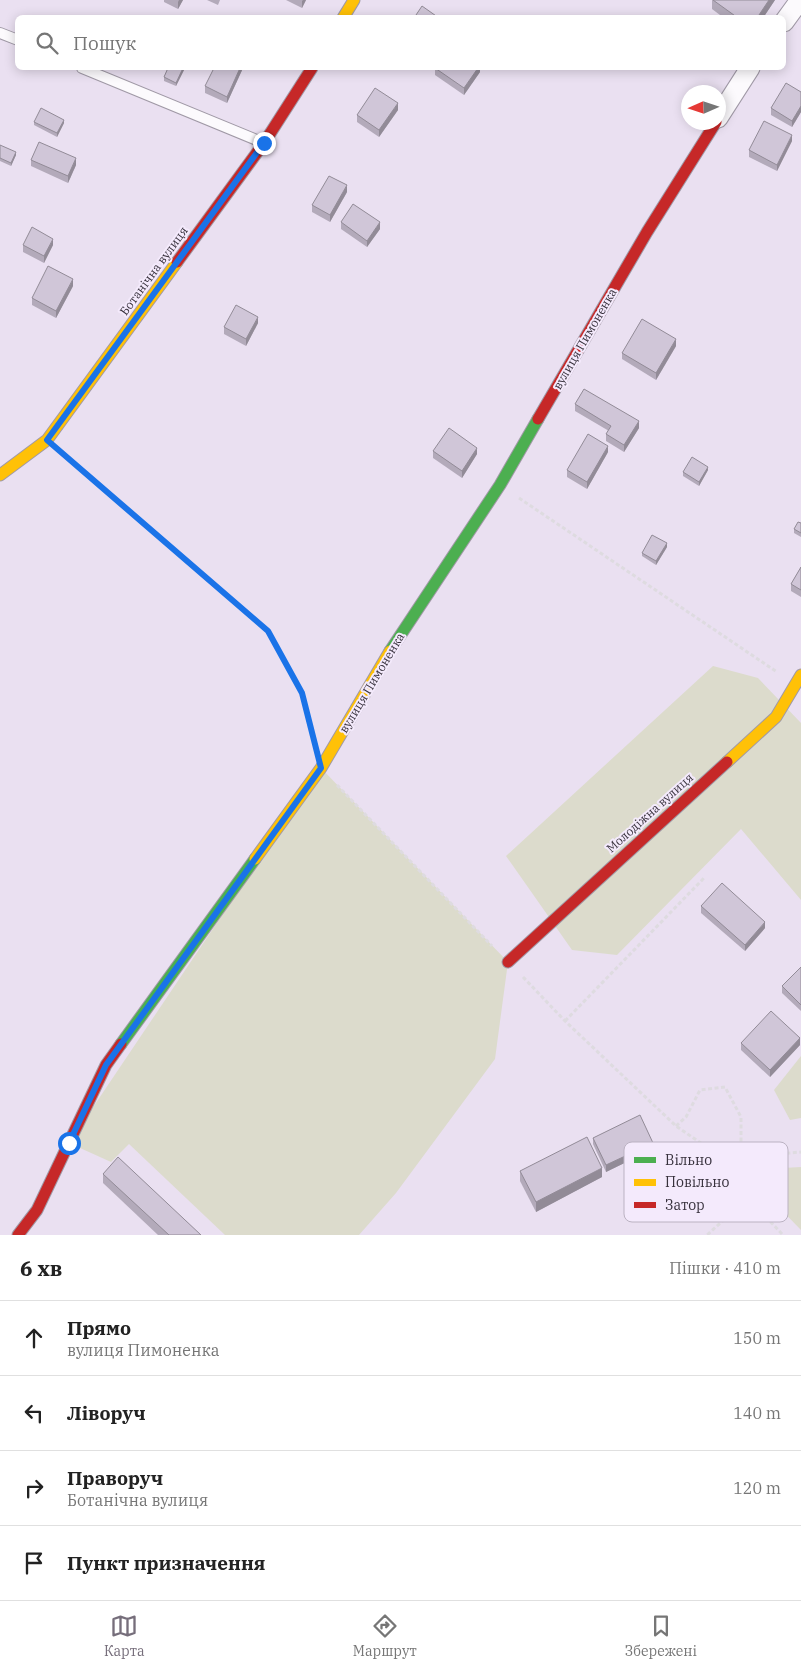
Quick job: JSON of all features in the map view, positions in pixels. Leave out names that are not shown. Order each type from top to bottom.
[{"type":"street","points":[[345,15],[354,0]]},
{"type":"street","points":[[786,19],[800,0]]},
{"type":"street","name":"Ботанічна вулиця","points":[[0,475],[47,440],[264,143],[311,70]]},
{"type":"street","points":[[726,106],[749,70]]},
{"type":"street","name":"вулиця Пимоненка","points":[[18,1235],[37,1210],[106,1065],[321,768],[379,668],[500,485],[647,232],[711,130]]},
{"type":"street","name":"Молодіжна вулиця","points":[[508,962],[776,716],[798,680]]},
{"type":"lane","points":[[0,33],[15,39]]},
{"type":"lane","points":[[87,70],[264,143]]},
{"type":"path","points":[[47,440],[268,631],[302,693],[321,768],[565,1021],[676,1126],[699,1142]]},
{"type":"path","points":[[500,485],[798,680]]},
{"type":"path","points":[[565,1021],[704,878]]},
{"type":"path","points":[[676,1126],[686,1117],[700,1090],[726,1087],[741,1118],[741,1142]]},
{"type":"path","points":[[788,1153],[801,1152]]},
{"type":"path","points":[[707,1235],[721,1222]]},
{"type":"path","points":[[771,1222],[783,1235]]},
{"type":"shaded area","points":[[713,666],[758,678],[801,723],[801,900],[741,829],[617,955],[572,950],[506,856]]},
{"type":"shaded area","points":[[321,768],[508,962],[495,1059],[396,1193],[359,1235],[225,1235],[129,1144],[111,1162],[69,1143]]},
{"type":"shaded area","points":[[801,1056],[801,1118],[790,1120],[774,1090]]},
{"type":"shaded area","points":[[801,1167],[801,1230],[788,1217],[788,1168]]},
{"type":"building","points":[[713,0],[769,0],[759,15],[734,15]]},
{"type":"building","points":[[422,6],[435,15],[416,15]]},
{"type":"building","points":[[167,70],[182,70],[176,83],[164,77]]},
{"type":"building","points":[[213,70],[239,70],[227,97],[205,86]]},
{"type":"building","points":[[438,70],[477,70],[464,88]]},
{"type":"building","points":[[786,83],[801,92],[801,106],[792,121],[771,108]]},
{"type":"building","points":[[375,88],[398,103],[379,130],[357,115]]},
{"type":"building","points":[[41,108],[64,120],[57,133],[34,122]]},
{"type":"building","points":[[764,121],[792,135],[777,165],[749,150]]},
{"type":"building","points":[[39,142],[76,158],[68,176],[31,160]]},
{"type":"building","points":[[0,145],[16,152],[11,163],[0,158]]},
{"type":"building","points":[[329,176],[347,185],[330,215],[312,205]]},
{"type":"building","points":[[353,204],[380,222],[367,241],[341,222]]},
{"type":"building","points":[[32,227],[53,239],[44,256],[23,245]]},
{"type":"building","points":[[48,266],[73,279],[56,311],[32,298]]},
{"type":"building","points":[[236,305],[258,317],[246,339],[224,327]]},
{"type":"building","points":[[642,319],[676,339],[656,373],[622,353]]},
{"type":"building","points":[[584,389],[639,421],[624,445],[606,434],[611,426],[575,404]]},
{"type":"building","points":[[449,428],[477,448],[462,471],[433,451]]},
{"type":"building","points":[[588,434],[608,446],[587,482],[567,470]]},
{"type":"building","points":[[692,457],[708,467],[699,482],[683,472]]},
{"type":"building","points":[[798,522],[801,523],[801,533],[794,529]]},
{"type":"building","points":[[652,535],[667,543],[656,561],[642,553]]},
{"type":"building","points":[[801,567],[801,590],[791,584]]},
{"type":"building","points":[[722,883],[765,922],[745,945],[701,906]]},
{"type":"building","points":[[801,967],[801,1005],[782,986]]},
{"type":"building","points":[[771,1011],[800,1038],[770,1070],[741,1043]]},
{"type":"building","points":[[640,1115],[653,1142],[624,1142],[624,1157],[606,1165],[593,1138]]},
{"type":"building","points":[[587,1137],[602,1168],[536,1202],[520,1171]]},
{"type":"building","points":[[118,1157],[201,1235],[169,1235],[103,1174]]},
{"type":"traffic: fast","points":[[390,651],[500,485],[538,419]]},
{"type":"traffic: fast","points":[[121,1044],[255,859]]},
{"type":"traffic: slow","points":[[345,15],[354,0]]},
{"type":"traffic: slow","points":[[0,475],[47,440],[177,262]]},
{"type":"traffic: slow","points":[[255,859],[321,768],[390,651]]},
{"type":"traffic: slow","points":[[727,762],[776,717],[801,675]]},
{"type":"traffic: jam","points":[[177,262],[264,143],[311,70]]},
{"type":"traffic: jam","points":[[538,419],[647,232],[711,130]]},
{"type":"traffic: jam","points":[[508,962],[727,762]]},
{"type":"traffic: jam","points":[[18,1235],[37,1210],[106,1065],[121,1044]]},
{"type":"route","points":[[69,1143],[106,1065],[321,768],[302,693],[268,631],[47,440],[264,143]]}]
